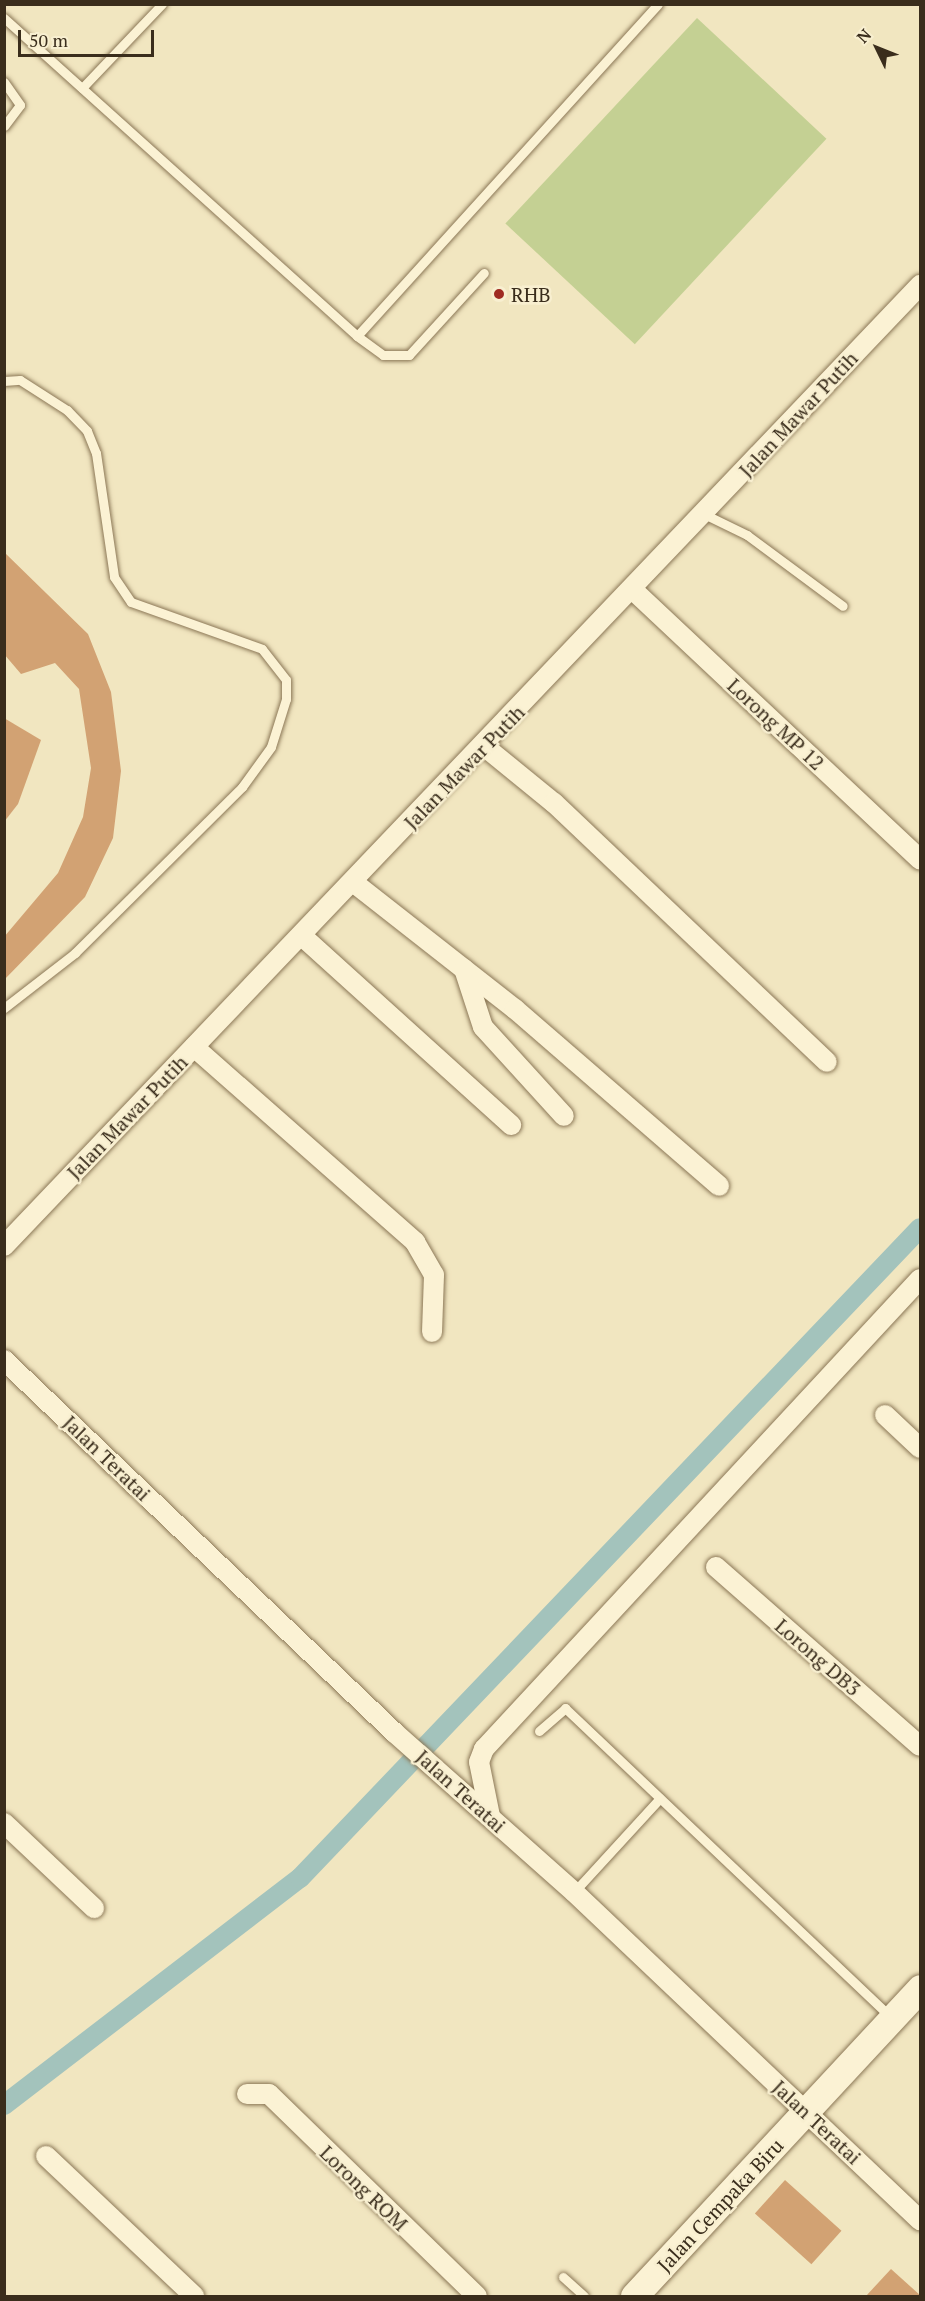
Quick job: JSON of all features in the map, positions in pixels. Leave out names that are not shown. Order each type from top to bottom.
[{"type":"street","name":"Jalan Mawar Putih","points":[[4,1246],[484,746],[921,285]]},
{"type":"street","name":"Lorong MP 12","points":[[632,589],[921,859]]},
{"type":"street","points":[[484,746],[554,803],[827,1062]]},
{"type":"street","points":[[353,882],[464,969],[719,1186]]},
{"type":"street","points":[[302,936],[511,1125]]},
{"type":"street","points":[[464,969],[483,1027],[564,1116]]},
{"type":"street","points":[[194,1047],[415,1242],[434,1275],[432,1332]]},
{"type":"street","points":[[489,1816],[479,1762],[484,1749],[921,1279]]},
{"type":"street","name":"Jalan Teratai","points":[[4,1360],[395,1733],[454,1783],[574,1892],[921,2220]]},
{"type":"street","points":[[885,1415],[921,1448]]},
{"type":"street","name":"Lorong DB3","points":[[716,1568],[921,1746]]},
{"type":"street","points":[[4,1823],[94,1908]]},
{"type":"street","name":"Jalan Cempaka Biru","points":[[634,2296],[921,1988]]},
{"type":"street","name":"Lorong ROM","points":[[247,2094],[269,2094],[477,2296]]},
{"type":"street","points":[[46,2156],[194,2296]]},
{"type":"lane","points":[[82,88],[162,4]]},
{"type":"lane","points":[[357,336],[658,4]]},
{"type":"lane","points":[[4,18],[357,336],[383,355],[409,355],[484,273]]},
{"type":"lane","points":[[4,82],[20,105],[4,126]]},
{"type":"lane","points":[[4,381],[20,380],[67,410],[87,431],[96,453],[114,577],[131,603],[262,649],[286,680],[286,699],[271,747],[242,787],[75,953],[4,1008]]},
{"type":"lane","points":[[704,514],[747,535],[843,606]]},
{"type":"lane","points":[[539,1731],[565,1708],[892,2018]]},
{"type":"lane","points":[[574,1892],[660,1798]]},
{"type":"lane","points":[[562,2277],[584,2296]]},
{"type":"green space","points":[[697,18],[826,139],[635,344],[505,224]]},
{"type":"building","points":[[4,552],[88,634],[111,692],[121,771],[113,838],[85,897],[4,980],[4,937],[58,873],[83,817],[91,768],[79,689],[55,663],[21,674],[4,654]]},
{"type":"building","points":[[4,718],[41,740],[18,804],[4,822]]},
{"type":"building","points":[[785,2180],[841,2231],[811,2264],[755,2213]]},
{"type":"building","points":[[891,2269],[921,2296],[866,2296]]},
{"type":"waterway","points":[[4,2105],[300,1878],[920,1228]]},
{"type":"place","name":"RHB","points":[[499,294]]}]
